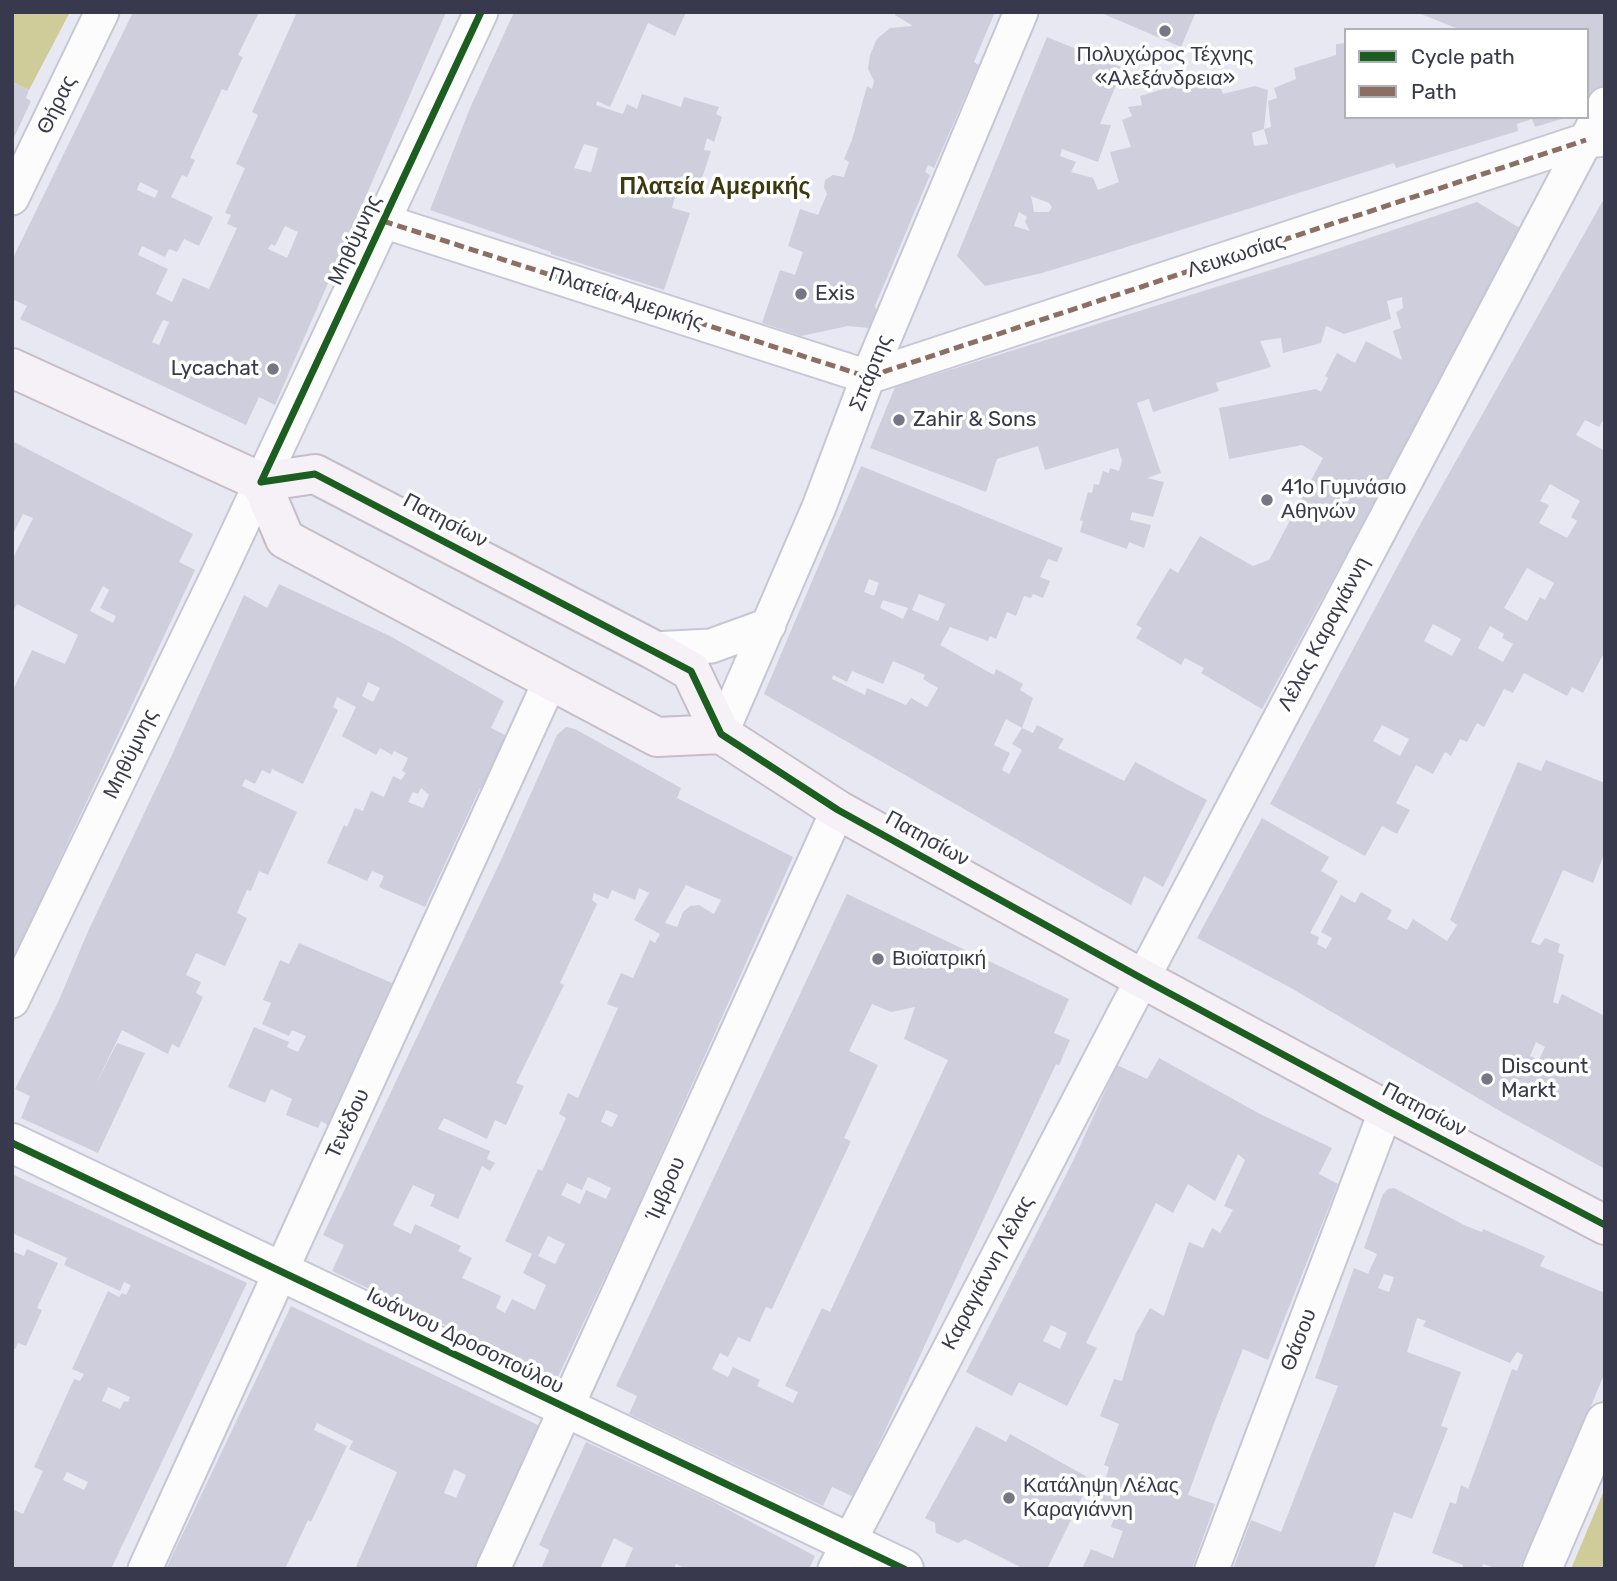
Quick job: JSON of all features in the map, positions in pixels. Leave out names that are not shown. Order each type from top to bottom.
[{"type":"main road","points":[[12,368],[261,482],[285,539],[657,737],[721,734]]},
{"type":"main road","name":"Πατησίων","points":[[261,482],[315,474],[652,649],[691,671],[721,734],[838,810],[1143,979],[1605,1225]]},
{"type":"street","name":"Θήρας","points":[[12,198],[102,12]]},
{"type":"street","name":"Μηθύμνης","points":[[12,1001],[261,482],[481,12]]},
{"type":"street","name":"Σπάρτης","points":[[721,734],[819,507],[868,377],[1021,12]]},
{"type":"street","name":"Λέλας Καραγιάννη","points":[[1143,979],[1595,140],[1605,104]]},
{"type":"street","name":"Λευκωσίας","points":[[868,377],[1595,140]]},
{"type":"street","name":"Πλατεία Αμερικής","points":[[383,220],[868,377]]},
{"type":"street","points":[[652,649],[711,646],[769,625]]},
{"type":"street","name":"Τενέδου","points":[[145,1569],[551,680]]},
{"type":"street","name":"Ίμβρου","points":[[494,1569],[838,810]]},
{"type":"street","name":"Καραγιάννη Λέλας","points":[[841,1556],[1143,979]]},
{"type":"street","name":"Θάσου","points":[[1212,1569],[1386,1110]]},
{"type":"street","name":"Ιωάννου Δροσοπούλου","points":[[12,1143],[566,1409],[841,1556],[904,1569]]},
{"type":"street","points":[[1542,1569],[1605,1422]]},
{"type":"shaded area","points":[[12,12],[70,12],[29,90],[12,82]]},
{"type":"shaded area","points":[[1605,1488],[1605,1569],[1571,1569]]},
{"type":"building","points":[[133,12],[259,12],[238,55],[243,57],[227,91],[222,89],[190,158],[195,160],[187,177],[182,175],[171,197],[213,217],[199,246],[184,239],[177,252],[169,249],[165,257],[142,246],[138,255],[168,269],[156,294],[172,302],[183,278],[209,289],[237,228],[227,224],[231,215],[225,213],[245,168],[236,164],[258,115],[252,112],[297,12],[446,12],[275,405],[259,397],[246,425],[20,319],[27,306],[12,299],[12,260]],"holes":[[[140,182],[158,191],[155,198],[137,190]],[[285,226],[298,232],[287,258],[268,249],[271,244],[275,246]],[[163,320],[169,322],[159,345],[152,342]]]},
{"type":"building","points":[[514,12],[686,12],[675,36],[648,23],[610,107],[597,101],[596,105],[623,114],[627,104],[637,109],[642,94],[681,107],[684,97],[719,107],[716,114],[722,117],[714,142],[707,138],[704,150],[711,151],[701,181],[681,176],[672,208],[690,213],[664,290],[551,254],[430,210],[470,108]],"holes":[[[584,144],[598,148],[591,172],[574,168]]]},
{"type":"building","points":[[896,12],[995,12],[974,62],[979,65],[934,168],[928,165],[925,172],[930,175],[875,306],[877,313],[874,323],[869,328],[848,326],[801,336],[762,323],[780,270],[795,275],[803,252],[788,246],[800,209],[818,215],[827,194],[825,180],[833,175],[844,177],[849,162],[844,159],[867,86],[872,89],[874,81],[868,69],[870,55],[877,39],[890,28],[913,26],[895,15]]},
{"type":"building","name":"Πολυχώρος Τέχνης «Αλεξάνδρεια»","points":[[1099,12],[1191,12],[1195,14],[1181,47]]},
{"type":"building","points":[[1416,12],[1605,12],[1605,92],[1589,110],[1589,28],[1456,28]]},
{"type":"building","points":[[1047,37],[1123,68],[1100,124],[1111,125],[1098,162],[1062,149],[1060,156],[1076,162],[1071,172],[1093,178],[1098,190],[1119,182],[1110,152],[1131,147],[1122,120],[1132,116],[1128,107],[1142,105],[1140,96],[1211,75],[1212,82],[1218,81],[1223,94],[1255,86],[1268,90],[1264,129],[1271,127],[1268,101],[1277,98],[1274,88],[1296,79],[1294,68],[1336,55],[1336,44],[1344,43],[1344,119],[1532,119],[1517,124],[1518,131],[1396,168],[1394,163],[1042,273],[985,286],[957,256]],"holes":[[[1264,129],[1268,144],[1254,146],[1252,133]],[[1031,196],[1049,203],[1052,207],[1049,212],[1034,212]],[[1019,212],[1027,217],[1025,222],[1030,231],[1014,226]]]},
{"type":"building","points":[[12,82],[29,90],[26,98],[31,101],[12,142]]},
{"type":"building","points":[[1532,119],[1562,119],[1535,127]]},
{"type":"building","points":[[1605,197],[1605,417],[1599,427],[1585,420],[1576,435],[1605,451],[1605,651],[1583,693],[1572,687],[1567,696],[1524,673],[1513,693],[1504,689],[1484,727],[1477,723],[1467,742],[1460,739],[1451,756],[1445,752],[1433,774],[1416,765],[1396,803],[1410,810],[1397,834],[1382,826],[1365,856],[1270,804],[1417,530]],"holes":[[[1550,484],[1580,501],[1571,517],[1577,521],[1567,538],[1539,523],[1549,505],[1540,501]],[[1527,568],[1554,583],[1545,600],[1540,597],[1527,621],[1504,608]],[[1433,624],[1461,639],[1452,656],[1424,641]],[[1490,626],[1504,634],[1502,638],[1513,644],[1503,662],[1478,648]],[[1382,725],[1409,739],[1400,756],[1373,741]]]},
{"type":"building","points":[[1477,202],[1523,230],[1262,709],[1201,673],[1204,668],[1185,658],[1181,665],[1136,638],[1142,628],[1136,625],[1170,568],[1178,573],[1200,536],[1253,566],[1269,560],[1323,458],[1302,445],[1229,459],[1219,408],[1316,389],[1321,392],[1328,378],[1325,376],[1337,353],[1355,363],[1366,341],[1402,360],[1393,331],[1401,328],[1396,312],[1403,308],[1402,297],[1387,301],[1391,319],[1344,334],[1326,326],[1321,343],[1283,353],[1281,338],[1260,341],[1271,367],[1216,383],[1219,391],[1153,412],[1149,399],[1137,403],[1161,473],[1147,478],[1164,482],[1153,517],[1132,512],[1130,520],[1151,525],[1144,548],[1129,542],[1127,549],[1080,532],[1083,521],[1080,520],[1088,492],[1092,493],[1094,484],[1099,485],[1103,471],[1109,473],[1110,468],[1119,471],[1122,461],[1118,448],[1045,470],[1038,446],[997,459],[986,492],[870,448],[895,387],[1306,259]]},
{"type":"building","points":[[12,441],[193,534],[179,562],[195,570],[16,953],[22,956],[12,978],[12,692],[32,650],[65,664],[78,635],[17,604],[12,613],[12,560],[33,518],[23,514],[12,536]],"holes":[[[103,586],[109,590],[100,608],[116,616],[113,623],[90,611]]]},
{"type":"building","points":[[861,466],[1063,548],[1057,562],[1048,559],[1040,577],[1050,581],[1043,598],[1033,594],[1031,598],[1024,596],[1016,616],[1007,612],[996,639],[990,636],[988,641],[950,627],[940,645],[994,675],[996,669],[1023,684],[1020,690],[1033,698],[1022,728],[1033,733],[1037,725],[1064,739],[1058,748],[1124,781],[1135,762],[1207,800],[1163,887],[1144,876],[1131,905],[764,694]],"holes":[[[869,579],[879,583],[874,596],[864,592]],[[919,594],[945,604],[938,621],[912,610]],[[883,600],[908,608],[903,619],[880,608]],[[893,661],[925,675],[923,679],[938,688],[927,707],[911,698],[906,705],[867,688],[865,695],[832,679],[833,675],[847,682],[852,671],[883,684]],[[1006,719],[1022,728],[1012,744],[1022,750],[1009,774],[1002,770],[1010,753],[994,745]]]},
{"type":"building","points":[[279,584],[390,636],[504,701],[491,728],[507,736],[484,790],[480,788],[425,907],[379,887],[384,876],[372,871],[367,881],[327,863],[355,808],[363,811],[371,791],[384,797],[393,776],[401,780],[406,773],[402,771],[408,758],[394,751],[392,755],[380,748],[376,755],[342,736],[356,707],[337,697],[333,707],[338,710],[303,784],[272,769],[270,774],[262,770],[255,784],[245,779],[242,786],[297,812],[268,875],[259,871],[251,891],[247,890],[237,913],[247,918],[225,966],[196,953],[186,975],[201,982],[196,993],[203,997],[179,1048],[172,1044],[168,1054],[122,1030],[95,1086],[117,1043],[145,1053],[98,1153],[21,1118],[30,1096],[15,1089],[59,1000],[89,929],[244,595],[267,608]],"holes":[[[368,682],[380,688],[373,702],[362,696]],[[421,788],[429,795],[423,808],[408,802],[413,792],[418,794]]]},
{"type":"building","points":[[566,727],[575,729],[681,788],[677,798],[793,857],[635,1213],[557,1379],[332,1271],[344,1245],[323,1235],[501,860],[557,735]],"holes":[[[686,885],[721,900],[714,914],[699,905],[690,906],[683,912],[677,927],[665,923]],[[639,888],[649,893],[634,920],[660,934],[655,943],[650,940],[633,978],[621,973],[607,1004],[618,1008],[578,1098],[568,1093],[559,1114],[566,1118],[542,1171],[538,1169],[505,1241],[532,1254],[523,1273],[546,1285],[535,1310],[512,1299],[505,1313],[496,1308],[501,1296],[462,1278],[472,1258],[458,1251],[461,1246],[415,1224],[411,1234],[393,1225],[413,1185],[435,1195],[430,1206],[458,1219],[482,1166],[490,1171],[495,1163],[487,1159],[490,1151],[438,1129],[444,1118],[487,1139],[495,1120],[506,1125],[524,1086],[516,1083],[564,985],[560,983],[597,904],[592,900],[594,893],[608,899],[612,890],[635,900]],[[606,1110],[618,1115],[612,1127],[601,1122]],[[588,1177],[611,1188],[606,1199],[586,1190],[580,1204],[561,1195],[567,1183],[582,1190]],[[548,1236],[565,1244],[555,1264],[538,1256]]]},
{"type":"building","points":[[1546,760],[1605,783],[1605,852],[1593,883],[1563,870],[1531,942],[1540,945],[1545,938],[1560,944],[1558,952],[1564,955],[1553,1002],[1558,1004],[1562,994],[1605,1016],[1605,1169],[1505,1114],[1291,988],[1197,938],[1262,818],[1329,857],[1321,871],[1338,881],[1310,933],[1319,937],[1317,944],[1326,949],[1332,938],[1321,932],[1341,895],[1355,903],[1361,892],[1392,910],[1387,919],[1407,930],[1413,919],[1447,941],[1457,925],[1450,920],[1518,762],[1541,771]],"holes":[[[1536,1042],[1545,1047],[1539,1060],[1530,1056]]]},
{"type":"building","points":[[847,894],[1069,999],[1054,1033],[1070,1040],[1059,1065],[1056,1064],[854,1497],[832,1487],[823,1506],[629,1414],[637,1396],[616,1386]],"holes":[[[872,1004],[891,1012],[915,1007],[904,1039],[948,1060],[830,1312],[822,1308],[785,1386],[798,1392],[793,1403],[757,1386],[760,1380],[733,1367],[728,1377],[712,1369],[720,1353],[728,1357],[738,1337],[750,1342],[766,1307],[772,1309],[851,1141],[844,1138],[878,1065],[849,1051]]]},
{"type":"building","points":[[299,943],[392,983],[328,1125],[321,1121],[318,1128],[286,1115],[292,1099],[271,1089],[265,1103],[228,1087],[254,1027],[289,1042],[287,1047],[298,1052],[306,1036],[292,1030],[289,1036],[262,1024],[271,1003],[263,1000],[280,960],[289,964]]},
{"type":"building","points":[[1159,1058],[1260,1114],[1332,1148],[1319,1174],[1338,1184],[1268,1360],[1243,1349],[1216,1418],[1188,1495],[1215,1504],[1192,1569],[1082,1569],[1091,1549],[1113,1558],[1123,1531],[1111,1527],[1118,1506],[1090,1496],[1097,1478],[1105,1481],[1109,1467],[1104,1465],[1119,1424],[1100,1416],[1114,1379],[1122,1381],[1136,1333],[1150,1308],[1164,1316],[1189,1242],[1203,1248],[1212,1228],[1220,1233],[1233,1210],[1224,1206],[1245,1160],[1238,1154],[1215,1201],[1188,1184],[1173,1213],[1156,1203],[1086,1343],[1097,1348],[1067,1406],[1019,1382],[1012,1396],[966,1372],[1073,1161],[1117,1065],[1147,1079]],"holes":[[[1051,1325],[1067,1333],[1060,1349],[1043,1341]]]},
{"type":"building","points":[[12,1174],[247,1283],[111,1569],[12,1569],[12,1509],[23,1514],[43,1471],[34,1467],[74,1379],[80,1381],[84,1374],[72,1369],[108,1291],[119,1297],[122,1293],[126,1295],[131,1285],[124,1282],[120,1291],[64,1265],[67,1258],[12,1233]],"holes":[[[108,1387],[130,1397],[120,1409],[102,1401]],[[67,1472],[88,1482],[84,1490],[63,1480]]]},
{"type":"building","points":[[1394,1188],[1466,1226],[1482,1232],[1483,1229],[1545,1256],[1540,1266],[1605,1293],[1605,1372],[1519,1569],[1498,1569],[1483,1564],[1482,1569],[1462,1569],[1463,1565],[1432,1553],[1450,1502],[1456,1504],[1461,1485],[1468,1489],[1512,1369],[1517,1371],[1523,1355],[1517,1352],[1510,1363],[1423,1326],[1426,1321],[1417,1318],[1407,1352],[1461,1372],[1441,1426],[1448,1428],[1412,1519],[1394,1512],[1374,1569],[1233,1569],[1251,1520],[1281,1532],[1338,1386],[1315,1378],[1354,1268],[1368,1274],[1377,1254],[1364,1248],[1383,1194]],"holes":[[[1384,1274],[1394,1277],[1389,1292],[1378,1288]]]},
{"type":"building","points":[[27,1249],[58,1263],[37,1308],[42,1310],[26,1346],[18,1343],[15,1349],[12,1349],[12,1251],[24,1256]]},
{"type":"building","points":[[291,1306],[544,1428],[479,1569],[355,1569],[397,1472],[349,1449],[353,1441],[317,1423],[314,1430],[347,1446],[285,1569],[166,1569]],"holes":[[[454,1469],[466,1475],[456,1498],[444,1493]]]},
{"type":"building","name":"Κατάληψη Λέλας Καραγιάννη","points":[[976,1426],[1006,1442],[1010,1434],[1091,1479],[1047,1569],[1024,1569],[965,1539],[958,1543],[936,1533],[935,1523],[925,1518]]},
{"type":"building","points":[[586,1442],[706,1498],[815,1556],[809,1569],[687,1569],[676,1564],[674,1569],[624,1569],[633,1548],[614,1538],[600,1569],[541,1569],[549,1550],[539,1545]]},
{"type":"marked path","points":[[383,221],[868,377],[1586,140]]},
{"type":"cycle path","points":[[261,482],[481,12]]},
{"type":"cycle path","points":[[261,482],[315,474],[691,671],[721,734],[838,810],[1143,979],[1605,1225]]},
{"type":"cycle path","points":[[12,1143],[904,1569]]},
{"type":"place","name":"Πολυχώρος Τέχνης «Αλεξάνδρεια»","points":[[1165,31]]},
{"type":"place","name":"Exis","points":[[801,294]]},
{"type":"place","name":"Lycachat","points":[[273,369]]},
{"type":"place","name":"Zahir & Sons","points":[[899,420]]},
{"type":"place","name":"41ο Γυμνάσιο Αθηνών","points":[[1267,500]]},
{"type":"place","name":"Βιοϊατρική","points":[[878,959]]},
{"type":"place","name":"Discount Markt","points":[[1487,1079]]},
{"type":"place","name":"Κατάληψη Λέλας Καραγιάννη","points":[[1009,1498]]},
{"type":"district","name":"Πλατεία Αμερικής","points":[[715,187]]}]
